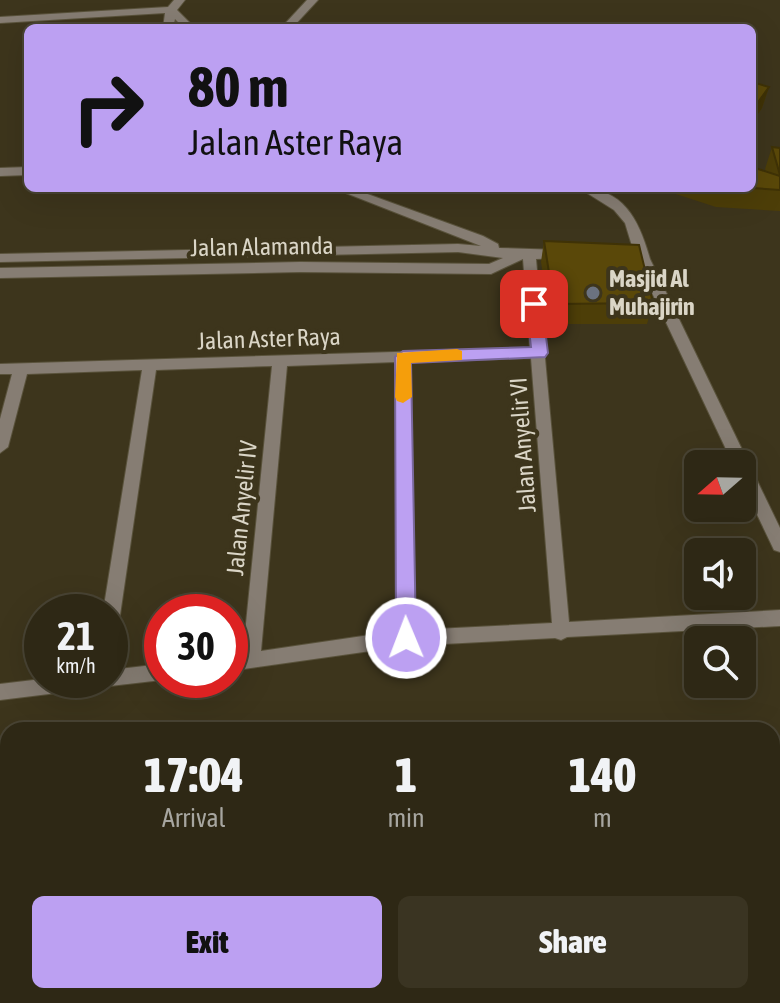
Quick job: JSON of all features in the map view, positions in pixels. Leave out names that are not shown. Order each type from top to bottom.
[{"type":"street","points":[[169,24],[171,10],[180,0]]},
{"type":"street","points":[[290,24],[313,0]]},
{"type":"street","points":[[0,20],[72,22],[171,10]]},
{"type":"street","points":[[171,10],[186,24]]},
{"type":"street","points":[[0,172],[24,171]]},
{"type":"street","points":[[350,192],[482,241],[497,251],[525,255],[580,255]]},
{"type":"street","points":[[595,192],[613,199],[636,227],[638,259],[734,450]]},
{"type":"street","name":"Jalan Alamanda","points":[[0,258],[458,248],[497,251]]},
{"type":"street","points":[[497,251],[502,266],[525,255]]},
{"type":"street","name":"Jalan Anyelir VI","points":[[525,255],[539,353],[561,632]]},
{"type":"street","name":"Jalan Alamanda","points":[[0,273],[502,266]]},
{"type":"street","name":"Jalan Aster Raya","points":[[0,369],[539,353]]},
{"type":"street","points":[[403,357],[406,638]]},
{"type":"street","name":"Jalan Anyelir IV","points":[[251,661],[280,361]]},
{"type":"street","points":[[114,594],[150,364]]},
{"type":"street","points":[[0,447],[21,368]]},
{"type":"street","points":[[756,496],[780,545]]},
{"type":"street","points":[[248,661],[406,638],[780,618]]},
{"type":"street","points":[[0,692],[24,689]]},
{"type":"building","points":[[756,83],[769,87],[756,105]]},
{"type":"building","points":[[772,147],[780,148],[780,175]]},
{"type":"building","points":[[756,168],[780,176],[780,190],[756,188]]},
{"type":"building","name":"Masjid Al Muhajirin","points":[[544,241],[639,245],[653,303],[554,304]]},
{"type":"slow traffic","points":[[403,397],[403,357],[457,355]]},
{"type":"place","name":"Masjid Al Muhajirin","points":[[593,293]]},
{"type":"route","points":[[406,638],[403,357],[539,353],[534,304]]}]
